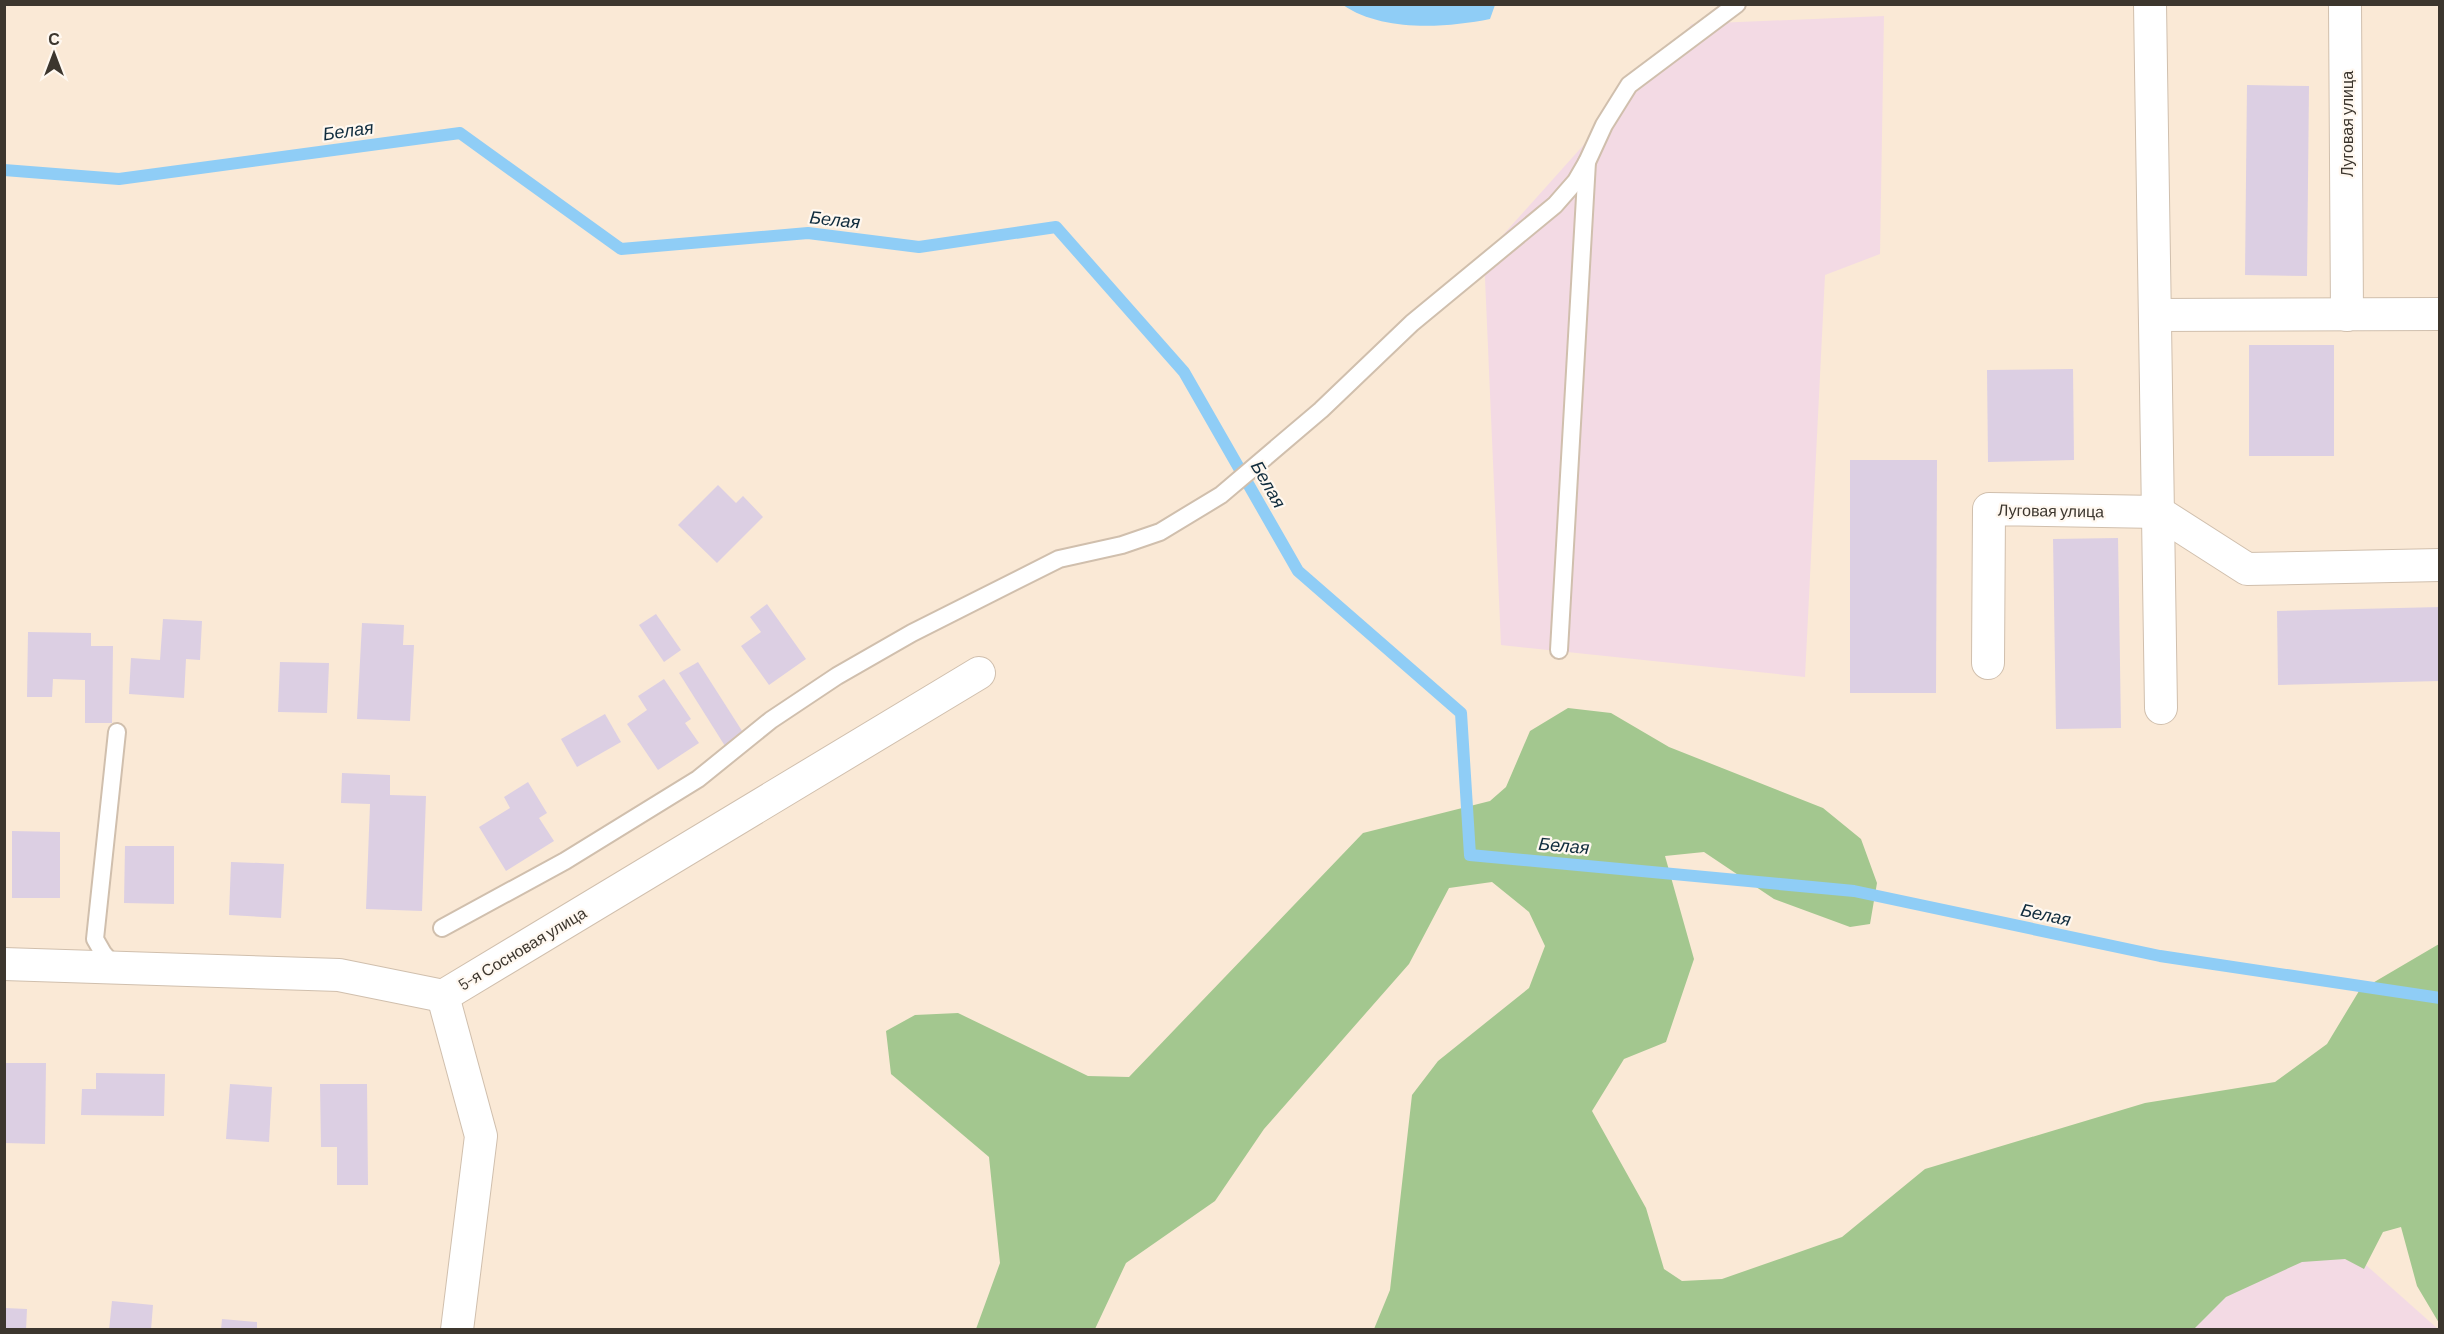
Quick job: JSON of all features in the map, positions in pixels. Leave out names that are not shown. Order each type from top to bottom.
[{"type":"street","points":[[2150,4],[2161,708]]},
{"type":"street","name":"Луговая улица","points":[[2345,4],[2347,315]]},
{"type":"street","points":[[2155,315],[2439,314]]},
{"type":"street","name":"Луговая улица","points":[[1988,663],[1989,509],[2158,512]]},
{"type":"street","points":[[2158,512],[2247,569],[2439,564]]},
{"type":"street","name":"5-я Сосновая улица","points":[[4,964],[339,975],[443,996],[979,673]]},
{"type":"street","points":[[443,996],[481,1136],[457,1329]]},
{"type":"lane","points":[[442,928],[565,861],[698,779],[771,720],[837,676],[912,633],[1059,559],[1122,545],[1160,532],[1221,495],[1321,410],[1412,323],[1555,205],[1576,181],[1604,125],[1629,85],[1737,4]]},
{"type":"lane","points":[[1559,650],[1587,162]]},
{"type":"lane","points":[[116,968],[102,953],[95,939],[117,732]]},
{"type":"shaded area","points":[[1884,16],[1880,254],[1825,275],[1805,677],[1501,645],[1484,256],[1692,24]]},
{"type":"shaded area","points":[[2294,1201],[2438,1329],[2173,1330]]},
{"type":"green space","points":[[1568,708],[1611,713],[1669,747],[1823,808],[1861,839],[1877,883],[1870,924],[1850,927],[1774,899],[1704,852],[1665,856],[1694,959],[1666,1042],[1624,1059],[1592,1111],[1646,1208],[1664,1269],[1682,1281],[1722,1279],[1842,1237],[1925,1169],[2145,1103],[2275,1082],[2327,1044],[2359,991],[2439,944],[2439,1323],[2417,1286],[2401,1227],[2383,1232],[2364,1269],[2345,1259],[2302,1262],[2226,1297],[2194,1329],[1374,1329],[1390,1290],[1412,1095],[1438,1061],[1529,988],[1545,946],[1529,912],[1492,882],[1449,888],[1409,964],[1264,1129],[1215,1201],[1126,1263],[1095,1329],[976,1329],[1000,1263],[989,1157],[891,1074],[886,1031],[915,1015],[958,1013],[1088,1076],[1129,1077],[1363,833],[1490,801],[1506,787],[1530,731]]},
{"type":"water","points":[[1343,5],[1495,5],[1490,19],[1434,26],[1414,26],[1376,20]]},
{"type":"building","points":[[2247,85],[2309,86],[2307,276],[2245,275]]},
{"type":"building","points":[[2249,345],[2334,345],[2334,456],[2249,456]]},
{"type":"building","points":[[2073,369],[2074,460],[1988,462],[1987,370]]},
{"type":"building","points":[[1850,460],[1937,460],[1936,693],[1850,693]]},
{"type":"building","points":[[718,485],[736,503],[743,496],[763,517],[717,563],[678,525]]},
{"type":"building","points":[[2118,538],[2121,728],[2056,729],[2053,539]]},
{"type":"building","points":[[767,604],[806,659],[769,685],[741,646],[761,632],[750,617]]},
{"type":"building","points":[[2440,607],[2440,681],[2278,685],[2277,611]]},
{"type":"building","points":[[656,614],[681,650],[664,662],[639,625]]},
{"type":"building","points":[[163,619],[202,621],[200,660],[186,659],[184,698],[129,694],[131,658],[160,660]]},
{"type":"building","points":[[362,623],[404,625],[403,645],[414,645],[410,721],[357,719]]},
{"type":"building","points":[[28,632],[91,633],[91,646],[113,646],[112,723],[85,723],[85,680],[53,679],[52,697],[27,697]]},
{"type":"building","points":[[280,662],[329,663],[327,713],[278,712]]},
{"type":"building","points":[[698,662],[744,734],[725,746],[679,673]]},
{"type":"building","points":[[664,679],[691,719],[685,723],[699,743],[658,770],[627,724],[647,710],[638,696]]},
{"type":"building","points":[[605,714],[621,742],[577,767],[561,739]]},
{"type":"building","points":[[342,773],[390,775],[390,795],[426,796],[422,911],[366,909],[370,804],[341,803]]},
{"type":"building","points":[[528,782],[547,813],[539,818],[554,841],[506,871],[479,827],[510,808],[504,797]]},
{"type":"building","points":[[12,831],[60,832],[60,898],[12,898]]},
{"type":"building","points":[[125,846],[174,846],[174,904],[124,903]]},
{"type":"building","points":[[231,862],[284,864],[281,918],[229,915]]},
{"type":"building","points":[[4,1063],[46,1063],[45,1144],[4,1143]]},
{"type":"building","points":[[96,1073],[165,1074],[164,1116],[81,1115],[82,1089],[96,1089]]},
{"type":"building","points":[[230,1084],[272,1087],[269,1142],[226,1139]]},
{"type":"building","points":[[320,1084],[367,1084],[368,1185],[337,1185],[337,1147],[321,1147]]},
{"type":"building","points":[[112,1301],[153,1305],[151,1330],[109,1330]]},
{"type":"building","points":[[5,1308],[27,1309],[26,1330],[5,1330]]},
{"type":"building","points":[[222,1319],[257,1322],[257,1330],[221,1330]]},
{"type":"waterway","name":"Белая","points":[[4,170],[119,179],[460,133],[621,249],[808,233],[919,247],[1056,227],[1184,372],[1298,571],[1461,713],[1470,855],[1854,891],[2160,956],[2440,998]]}]
